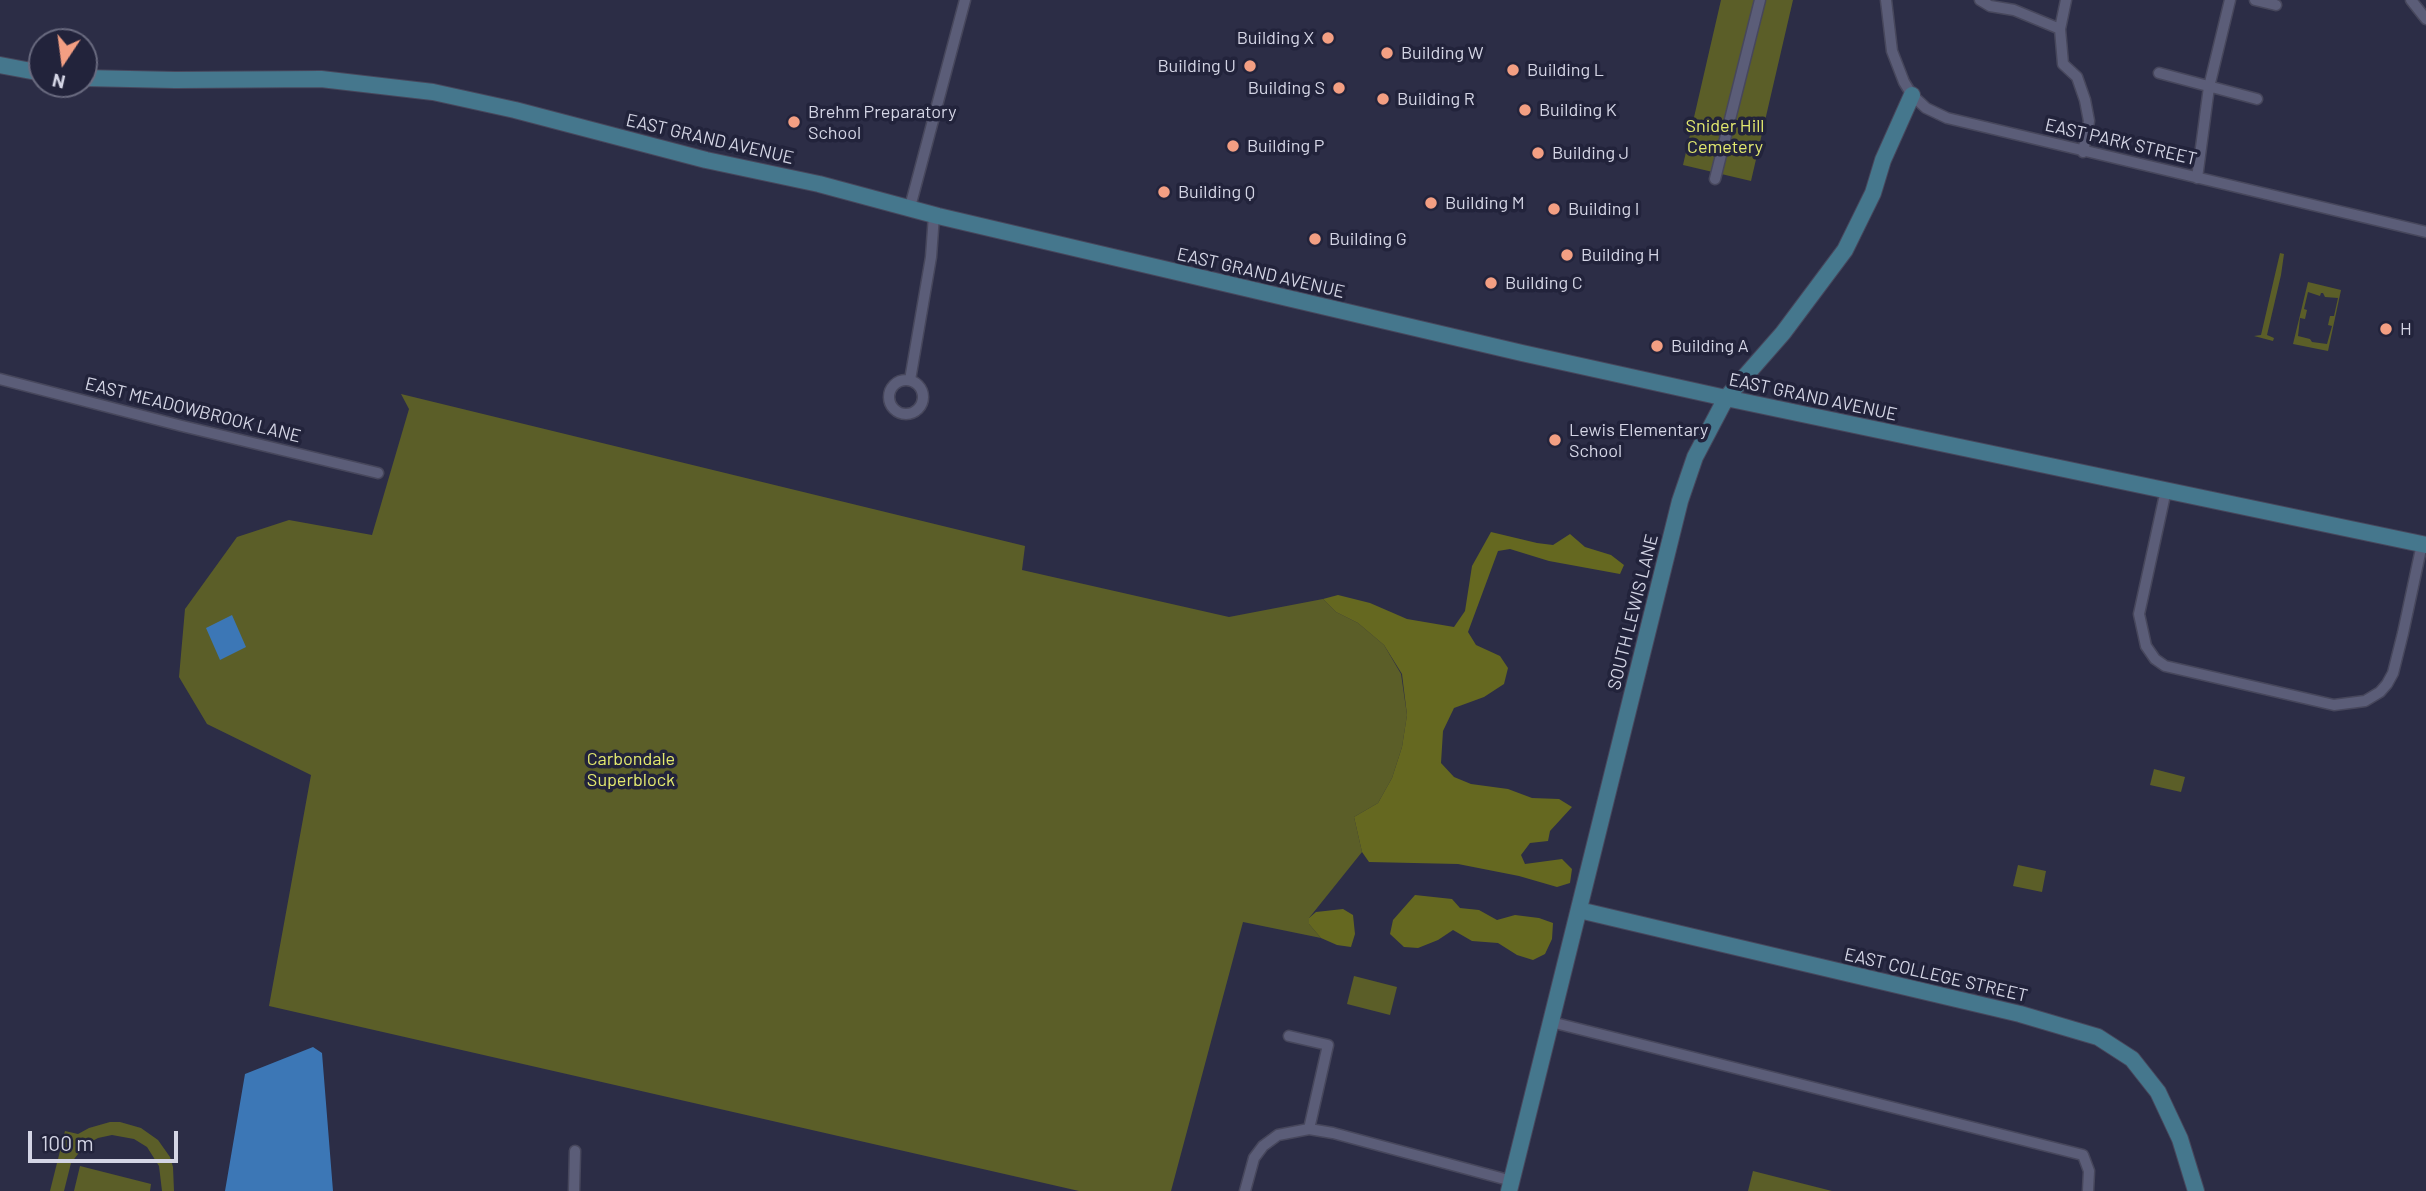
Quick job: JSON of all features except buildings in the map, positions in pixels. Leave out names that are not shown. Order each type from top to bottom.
[{"type":"street","points":[[910,207],[965,0]]},
{"type":"street","points":[[1715,179],[1760,0]]},
{"type":"street","name":"EAST PARK STREET","points":[[1886,0],[1892,51],[1904,82],[1912,95],[1926,108],[1947,118],[2426,232]]},
{"type":"street","points":[[1980,0],[1990,6],[2014,10],[2060,29]]},
{"type":"street","points":[[2066,0],[2060,29],[2063,64],[2077,77],[2087,111],[2089,121],[2083,152]]},
{"type":"street","points":[[2197,178],[2209,87],[2230,0]]},
{"type":"street","points":[[2255,0],[2276,5]]},
{"type":"street","points":[[2411,0],[2426,19]]},
{"type":"street","points":[[0,65],[28,70]]},
{"type":"street","points":[[2159,74],[2257,99]]},
{"type":"street","name":"EAST GRAND AVENUE","points":[[98,78],[321,79],[433,92],[1290,300],[1726,398],[2424,545]]},
{"type":"street","name":"SOUTH LEWIS LANE","points":[[1511,1186],[1680,502],[1695,457],[1726,398],[1783,332],[1845,250],[1873,193],[1912,95]]},
{"type":"street","points":[[910,380],[931,257],[934,215]]},
{"type":"street","name":"EAST MEADOWBROOK LANE","points":[[0,379],[379,473]]},
{"type":"street","points":[[2166,490],[2139,614],[2146,646],[2155,659],[2165,666],[2334,705],[2365,701],[2381,692],[2387,684],[2393,673],[2424,545]]},
{"type":"street","name":"EAST COLLEGE STREET","points":[[1579,911],[2020,1014],[2098,1037],[2132,1059],[2158,1092],[2180,1139],[2196,1191]]},
{"type":"street","points":[[1551,1022],[2083,1155],[2088,1171],[2088,1191]]},
{"type":"street","points":[[1289,1036],[1328,1045],[1309,1129]]},
{"type":"street","points":[[1245,1191],[1254,1157],[1263,1146],[1278,1135],[1309,1129],[1345,1136],[1511,1186]]},
{"type":"street","points":[[574,1191],[575,1151]]},
{"type":"green space","name":"Snider Hill Cemetery","points":[[1721,0],[1793,0],[1751,181],[1683,165]]},
{"type":"green space","points":[[2280,253],[2284,254],[2281,275],[2267,335],[2274,338],[2273,341],[2254,336],[2261,335]]},
{"type":"green space","points":[[2308,282],[2341,290],[2328,351],[2293,344]],"holes":[[[2308,292],[2320,296],[2323,293],[2325,297],[2338,298],[2334,316],[2330,316],[2328,325],[2332,326],[2327,344],[2298,336],[2300,318],[2305,319]]]},
{"type":"green space","name":"Carbondale Superblock","points":[[401,394],[1025,546],[1022,570],[1229,617],[1323,599],[1336,612],[1358,623],[1384,645],[1401,674],[1407,715],[1402,747],[1392,778],[1378,803],[1354,817],[1362,852],[1309,918],[1309,924],[1321,938],[1243,922],[1171,1191],[1079,1191],[269,1006],[311,775],[207,724],[179,677],[185,609],[237,537],[289,520],[372,535],[409,409]]},
{"type":"green space","points":[[2154,769],[2185,777],[2181,792],[2150,785]]},
{"type":"green space","points":[[2018,865],[2046,871],[2042,892],[2013,886]]},
{"type":"green space","points":[[1354,976],[1397,987],[1390,1015],[1347,1004]]},
{"type":"green space","points":[[110,1122],[141,1128],[158,1140],[170,1157],[174,1191],[162,1191],[159,1166],[147,1147],[134,1139],[112,1135],[85,1145],[71,1163],[64,1191],[50,1191],[65,1131],[78,1134]]},
{"type":"green space","points":[[80,1166],[151,1184],[150,1191],[74,1191]]},
{"type":"green space","points":[[1753,1171],[1832,1191],[1748,1191]]},
{"type":"shaded area","points":[[1491,532],[1553,545],[1570,534],[1585,547],[1611,555],[1624,565],[1620,574],[1549,561],[1510,549],[1498,551],[1468,632],[1476,645],[1500,656],[1508,668],[1504,684],[1484,697],[1454,708],[1443,731],[1441,763],[1454,777],[1471,784],[1508,789],[1532,798],[1559,799],[1572,807],[1550,831],[1548,841],[1530,843],[1521,855],[1525,864],[1562,859],[1572,869],[1570,883],[1557,887],[1519,876],[1458,864],[1369,862],[1362,852],[1354,817],[1378,803],[1392,778],[1402,747],[1407,715],[1402,674],[1384,645],[1358,623],[1336,612],[1323,599],[1338,595],[1370,603],[1407,619],[1454,627],[1465,611],[1472,566]]},
{"type":"shaded area","points":[[1415,895],[1452,899],[1460,908],[1479,910],[1497,920],[1515,915],[1539,918],[1553,923],[1552,939],[1545,954],[1533,960],[1517,955],[1498,943],[1472,941],[1453,930],[1418,948],[1404,947],[1390,934],[1393,920]]},
{"type":"shaded area","points":[[1343,909],[1353,915],[1355,934],[1351,947],[1337,945],[1321,938],[1309,924],[1309,918],[1316,912]]},
{"type":"water","points":[[232,615],[246,647],[220,660],[206,628]]},
{"type":"water","points":[[313,1047],[322,1053],[333,1191],[225,1191],[245,1074]]},
{"type":"place","name":"Building X","points":[[1328,38]]},
{"type":"place","name":"Building W","points":[[1387,53]]},
{"type":"place","name":"Building U","points":[[1250,66]]},
{"type":"place","name":"Building L","points":[[1513,70]]},
{"type":"place","name":"Building S","points":[[1339,88]]},
{"type":"place","name":"Building R","points":[[1383,99]]},
{"type":"place","name":"Building K","points":[[1525,110]]},
{"type":"place","name":"Brehm Preparatory School","points":[[794,122]]},
{"type":"place","name":"Building P","points":[[1233,146]]},
{"type":"place","name":"Building J","points":[[1538,153]]},
{"type":"place","name":"Building Q","points":[[1164,192]]},
{"type":"place","name":"Building M","points":[[1431,203]]},
{"type":"place","name":"Building I","points":[[1554,209]]},
{"type":"place","name":"Building G","points":[[1315,239]]},
{"type":"place","name":"Building H","points":[[1567,255]]},
{"type":"place","name":"Building C","points":[[1491,283]]},
{"type":"place","name":"H","points":[[2386,329]]},
{"type":"place","name":"Building A","points":[[1657,346]]},
{"type":"place","name":"Lewis Elementary School","points":[[1555,440]]}]
